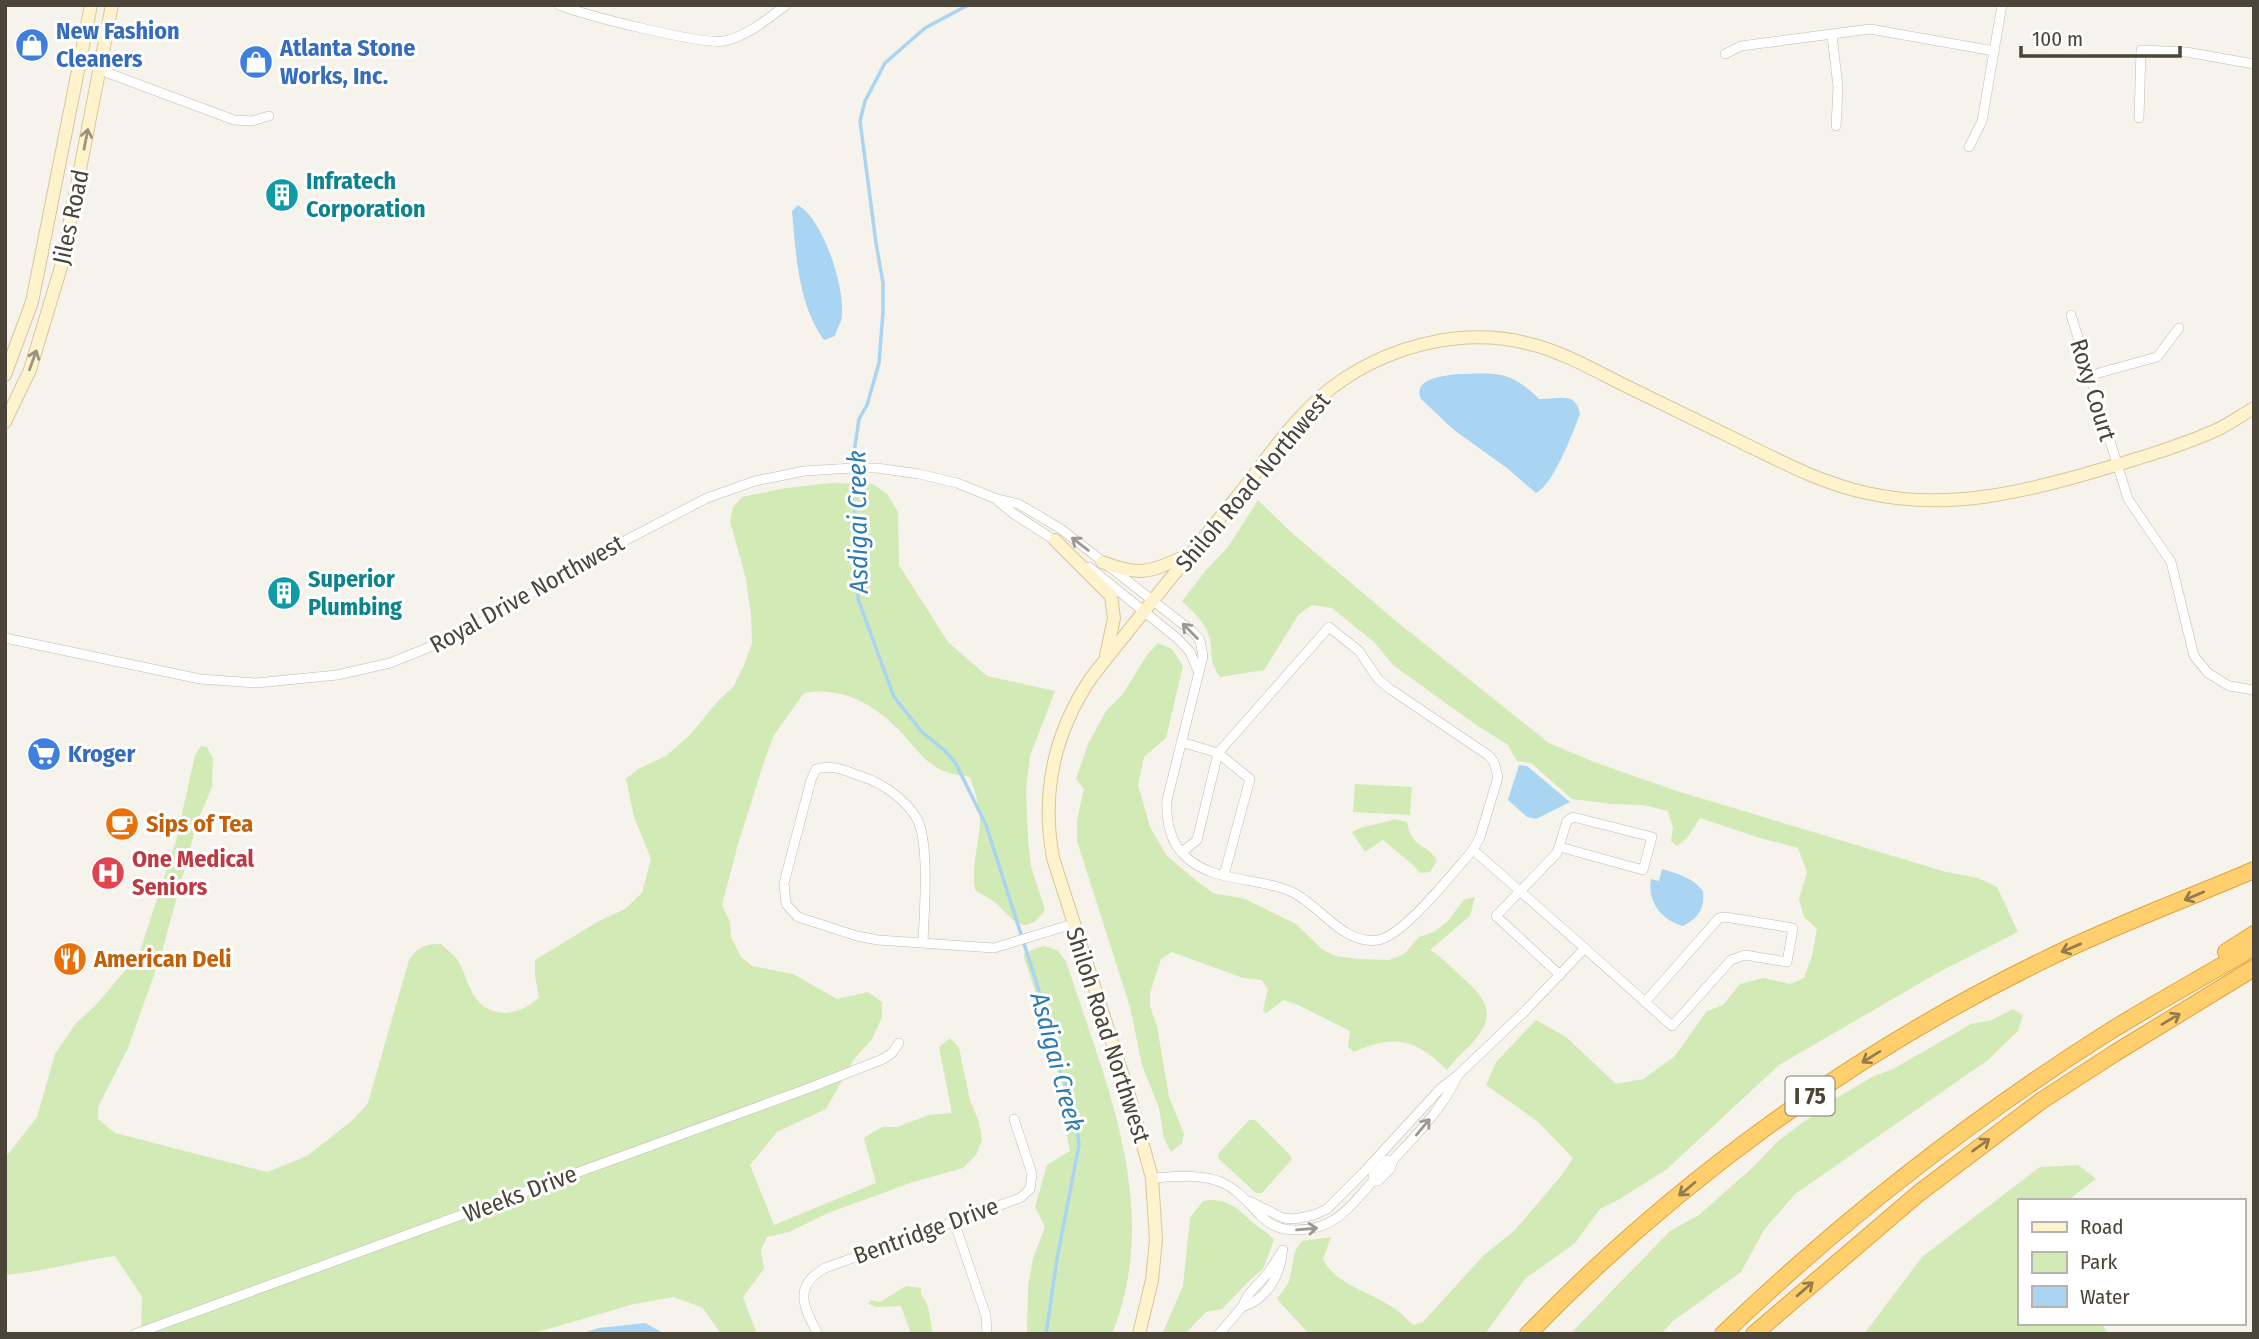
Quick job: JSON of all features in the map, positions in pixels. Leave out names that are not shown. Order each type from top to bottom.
[{"type":"highway","name":"I 75","points":[[1528,1334],[1617,1248],[1694,1183],[1824,1086],[1961,1003],[2046,959],[2254,870]]},
{"type":"highway","points":[[1723,1334],[1767,1292],[1927,1160],[1992,1111],[2254,934]]},
{"type":"highway","points":[[2108,1032],[2254,947]]},
{"type":"highway","points":[[1754,1334],[1919,1193],[1999,1132],[2115,1053],[2254,968]]},
{"type":"street","name":"Jiles Road","points":[[5,375],[32,302],[91,5]]},
{"type":"street","name":"Jiles Road","points":[[5,422],[30,370],[61,267],[111,5]]},
{"type":"street","points":[[559,5],[663,32],[718,41],[742,33],[786,5]]},
{"type":"street","points":[[1969,147],[1982,121],[2002,5]]},
{"type":"street","points":[[1725,54],[1741,46],[1871,29],[1994,51]]},
{"type":"street","points":[[1832,35],[1838,87],[1836,126]]},
{"type":"street","points":[[2139,118],[2141,50],[2186,52],[2254,64]]},
{"type":"street","points":[[100,70],[234,120],[252,121],[269,116]]},
{"type":"street","name":"Roxy Court","points":[[2071,315],[2128,499],[2171,562],[2194,656],[2208,673],[2229,686],[2254,690]]},
{"type":"street","points":[[2088,376],[2157,356],[2179,328]]},
{"type":"street","name":"Shiloh Road Northwest","points":[[1139,1334],[1152,1280],[1156,1240],[1152,1178],[1130,1098],[1055,866],[1049,838],[1050,776],[1055,752],[1072,708],[1105,660],[1302,416],[1322,396],[1342,380],[1380,358],[1419,344],[1474,337],[1507,340],[1552,351],[1839,486],[1884,497],[1949,500],[1999,496],[2116,465],[2214,432],[2254,408]]},
{"type":"street","name":"Royal Drive Northwest","points":[[5,638],[200,679],[256,683],[337,675],[390,663],[457,636],[616,545],[708,498],[755,481],[818,469],[877,468],[957,483],[997,499],[1020,504],[1061,529],[1193,632],[1200,640],[1203,656],[1199,673]]},
{"type":"street","name":"Royal Drive Northwest","points":[[997,499],[1014,514],[1055,540],[1185,645],[1199,673]]},
{"type":"street","points":[[1055,540],[1111,596],[1114,618],[1105,660]]},
{"type":"street","points":[[1102,562],[1137,573],[1150,571],[1190,555]]},
{"type":"street","points":[[1182,852],[1197,840],[1218,753],[1329,627],[1359,652],[1378,679],[1390,689],[1488,755],[1494,762],[1498,777],[1474,850],[1403,927],[1387,938],[1356,939],[1293,893],[1224,875],[1195,864],[1182,852],[1173,840],[1167,800],[1199,673]]},
{"type":"street","points":[[1181,742],[1218,753],[1250,779],[1224,875]]},
{"type":"street","points":[[923,943],[924,840],[918,820],[908,808],[873,780],[836,767],[816,769],[784,883],[786,904],[797,917],[857,936],[923,943],[994,948],[1073,924]]},
{"type":"street","points":[[1560,848],[1643,870],[1652,837],[1573,817],[1567,821],[1557,853],[1496,916],[1560,975]]},
{"type":"street","points":[[1474,850],[1521,889],[1645,1002],[1672,1026],[1731,960],[1745,955],[1787,962],[1793,928],[1725,916],[1719,918],[1645,1002]]},
{"type":"street","points":[[1152,1178],[1208,1178],[1228,1185],[1249,1201],[1283,1218],[1314,1215],[1327,1209],[1441,1087],[1458,1075],[1586,948]]},
{"type":"street","name":"Weeks Drive","points":[[135,1334],[809,1088],[883,1059],[892,1053],[899,1043]]},
{"type":"street","points":[[1249,1201],[1262,1217],[1275,1226],[1289,1230],[1331,1224],[1343,1215],[1373,1181],[1373,1175],[1387,1160],[1393,1160],[1448,1095],[1458,1075]]},
{"type":"street","name":"Bentridge Drive","points":[[818,1334],[806,1312],[803,1298],[804,1287],[812,1275],[1020,1198],[1030,1189],[1032,1174],[1014,1119]]},
{"type":"street","points":[[954,1221],[986,1316],[987,1334]]},
{"type":"street","points":[[1219,1334],[1283,1250],[1280,1271],[1273,1284],[1249,1305],[1242,1307]]},
{"type":"green space","points":[[830,483],[873,484],[887,494],[898,512],[899,565],[948,642],[987,676],[1055,691],[1030,756],[1026,790],[1031,866],[1045,910],[1033,923],[1022,924],[975,890],[974,872],[980,816],[970,777],[946,772],[933,765],[890,721],[868,705],[831,692],[804,693],[774,735],[738,844],[722,905],[730,922],[731,937],[741,957],[752,966],[793,974],[837,999],[868,992],[882,1002],[882,1017],[872,1039],[854,1059],[826,1109],[777,1132],[750,1165],[774,1225],[876,1183],[864,1138],[882,1127],[897,1127],[929,1115],[952,1113],[939,1047],[950,1038],[959,1048],[982,1140],[976,1155],[963,1168],[913,1182],[828,1213],[789,1232],[767,1237],[761,1250],[764,1269],[743,1297],[757,1334],[721,1334],[703,1308],[674,1297],[634,1304],[531,1334],[141,1334],[142,1297],[115,1256],[5,1275],[5,1158],[37,1117],[55,1054],[76,1023],[95,1006],[139,954],[176,841],[195,755],[201,746],[207,747],[213,759],[212,787],[197,823],[161,955],[128,1048],[98,1107],[98,1119],[115,1133],[267,1172],[307,1156],[354,1119],[368,1103],[409,960],[419,949],[441,944],[457,959],[480,1003],[495,1011],[511,1012],[526,1007],[539,997],[535,960],[599,921],[625,909],[642,893],[651,859],[634,817],[626,779],[638,769],[666,756],[690,735],[734,686],[752,643],[746,579],[730,521],[733,507],[742,497]]},
{"type":"green space","points":[[1258,500],[1292,533],[1396,621],[1549,743],[1677,791],[1946,872],[1978,878],[1997,887],[2018,932],[1941,971],[1779,1065],[1667,1169],[1600,1209],[1575,1243],[1525,1279],[1485,1334],[1309,1334],[1277,1299],[1289,1282],[1295,1251],[1302,1241],[1331,1237],[1323,1259],[1336,1276],[1388,1304],[1414,1325],[1423,1322],[1483,1256],[1515,1230],[1561,1176],[1573,1158],[1537,1121],[1486,1085],[1496,1062],[1536,1020],[1566,1037],[1616,1084],[1643,1079],[1674,1057],[1707,1011],[1723,1005],[1740,984],[1763,978],[1790,984],[1804,978],[1817,929],[1804,917],[1799,899],[1807,872],[1798,848],[1700,818],[1687,838],[1677,846],[1671,841],[1673,828],[1668,811],[1643,805],[1572,799],[1531,763],[1517,761],[1507,744],[1393,665],[1374,642],[1332,608],[1312,605],[1299,614],[1264,670],[1220,677],[1213,664],[1206,628],[1182,601],[1228,547]]},
{"type":"green space","points":[[1158,643],[1172,649],[1183,666],[1166,738],[1144,757],[1138,785],[1150,827],[1167,856],[1193,878],[1213,893],[1245,899],[1296,924],[1322,949],[1335,956],[1358,959],[1389,960],[1404,954],[1419,937],[1434,932],[1447,922],[1464,900],[1475,897],[1470,916],[1430,950],[1476,990],[1484,1003],[1487,1017],[1480,1033],[1447,1070],[1425,1052],[1404,1043],[1381,1043],[1354,1052],[1348,1047],[1350,1031],[1298,1005],[1284,1000],[1266,1013],[1263,1010],[1268,989],[1262,980],[1243,978],[1172,952],[1161,959],[1150,993],[1150,1006],[1157,1026],[1169,1097],[1184,1134],[1182,1143],[1171,1152],[1164,1138],[1159,1108],[1142,1065],[1130,1007],[1077,841],[1077,820],[1084,789],[1076,779],[1088,744],[1106,711],[1122,695],[1147,655]]},
{"type":"green space","points":[[1355,784],[1412,787],[1410,815],[1353,812]]},
{"type":"green space","points":[[1394,819],[1407,822],[1413,838],[1434,855],[1437,861],[1430,872],[1420,873],[1383,840],[1365,852],[1352,832]]},
{"type":"green space","points":[[1043,946],[1057,950],[1066,961],[1097,1053],[1123,1145],[1130,1192],[1132,1239],[1126,1286],[1112,1334],[1028,1334],[1027,1331],[1028,1287],[1033,1258],[1045,1227],[1035,1207],[1047,1165],[1070,1151],[1063,1119],[1067,1099],[1040,1023],[1039,1003],[1024,957],[1024,953]]},
{"type":"green space","points":[[2013,1009],[2023,1015],[2018,1031],[1988,1060],[1795,1194],[1764,1230],[1741,1272],[1673,1321],[1661,1334],[1570,1334],[1670,1231],[1699,1215],[1779,1140],[1835,1099],[1874,1076],[1893,1069],[1971,1024],[1992,1020]]},
{"type":"green space","points":[[1249,1120],[1255,1120],[1292,1159],[1262,1193],[1256,1193],[1219,1159],[1218,1154]]},
{"type":"green space","points":[[2078,1165],[2096,1179],[2070,1199],[2018,1199],[2018,1325],[2102,1325],[2109,1334],[1864,1334],[1922,1257],[2040,1167]]},
{"type":"green space","points":[[1210,1200],[1233,1206],[1274,1240],[1263,1269],[1222,1309],[1206,1312],[1185,1334],[1162,1334],[1183,1286],[1190,1218],[1203,1201]]},
{"type":"green space","points":[[906,1286],[921,1288],[933,1334],[911,1334],[901,1306],[877,1307],[868,1304],[871,1300],[880,1302]]},
{"type":"water","points":[[798,205],[807,213],[824,239],[840,287],[841,320],[835,336],[824,340],[809,311],[800,278],[792,211]]},
{"type":"water","points":[[1458,374],[1502,375],[1520,383],[1539,399],[1570,399],[1578,407],[1580,414],[1562,458],[1549,480],[1536,493],[1507,468],[1454,430],[1421,399],[1419,392],[1425,382]]},
{"type":"water","points":[[1519,765],[1527,766],[1570,802],[1536,819],[1527,817],[1508,800]]},
{"type":"water","points":[[1662,869],[1689,879],[1703,891],[1703,903],[1699,912],[1683,926],[1662,914],[1651,895],[1651,879],[1659,881]]},
{"type":"water","points":[[645,1323],[665,1334],[579,1334],[599,1328]]},
{"type":"waterway","name":"Asdigai Creek","points":[[968,5],[925,28],[885,63],[865,101],[860,121],[883,283],[883,312],[879,363],[867,405],[859,419],[853,460],[852,495],[860,542],[858,599],[894,697],[921,731],[956,764],[986,825],[1075,1110],[1079,1145],[1046,1334]]},
{"type":"place","name":"New Fashion Cleaners","points":[[32,45]]},
{"type":"place","name":"Atlanta Stone Works, Inc.","points":[[256,62]]},
{"type":"place","name":"Infratech Corporation","points":[[282,195]]},
{"type":"place","name":"Superior Plumbing","points":[[284,593]]},
{"type":"place","name":"Kroger","points":[[44,754]]},
{"type":"place","name":"Sips of Tea","points":[[122,824]]},
{"type":"place","name":"One Medical Seniors","points":[[108,873]]},
{"type":"place","name":"American Deli","points":[[70,959]]}]
